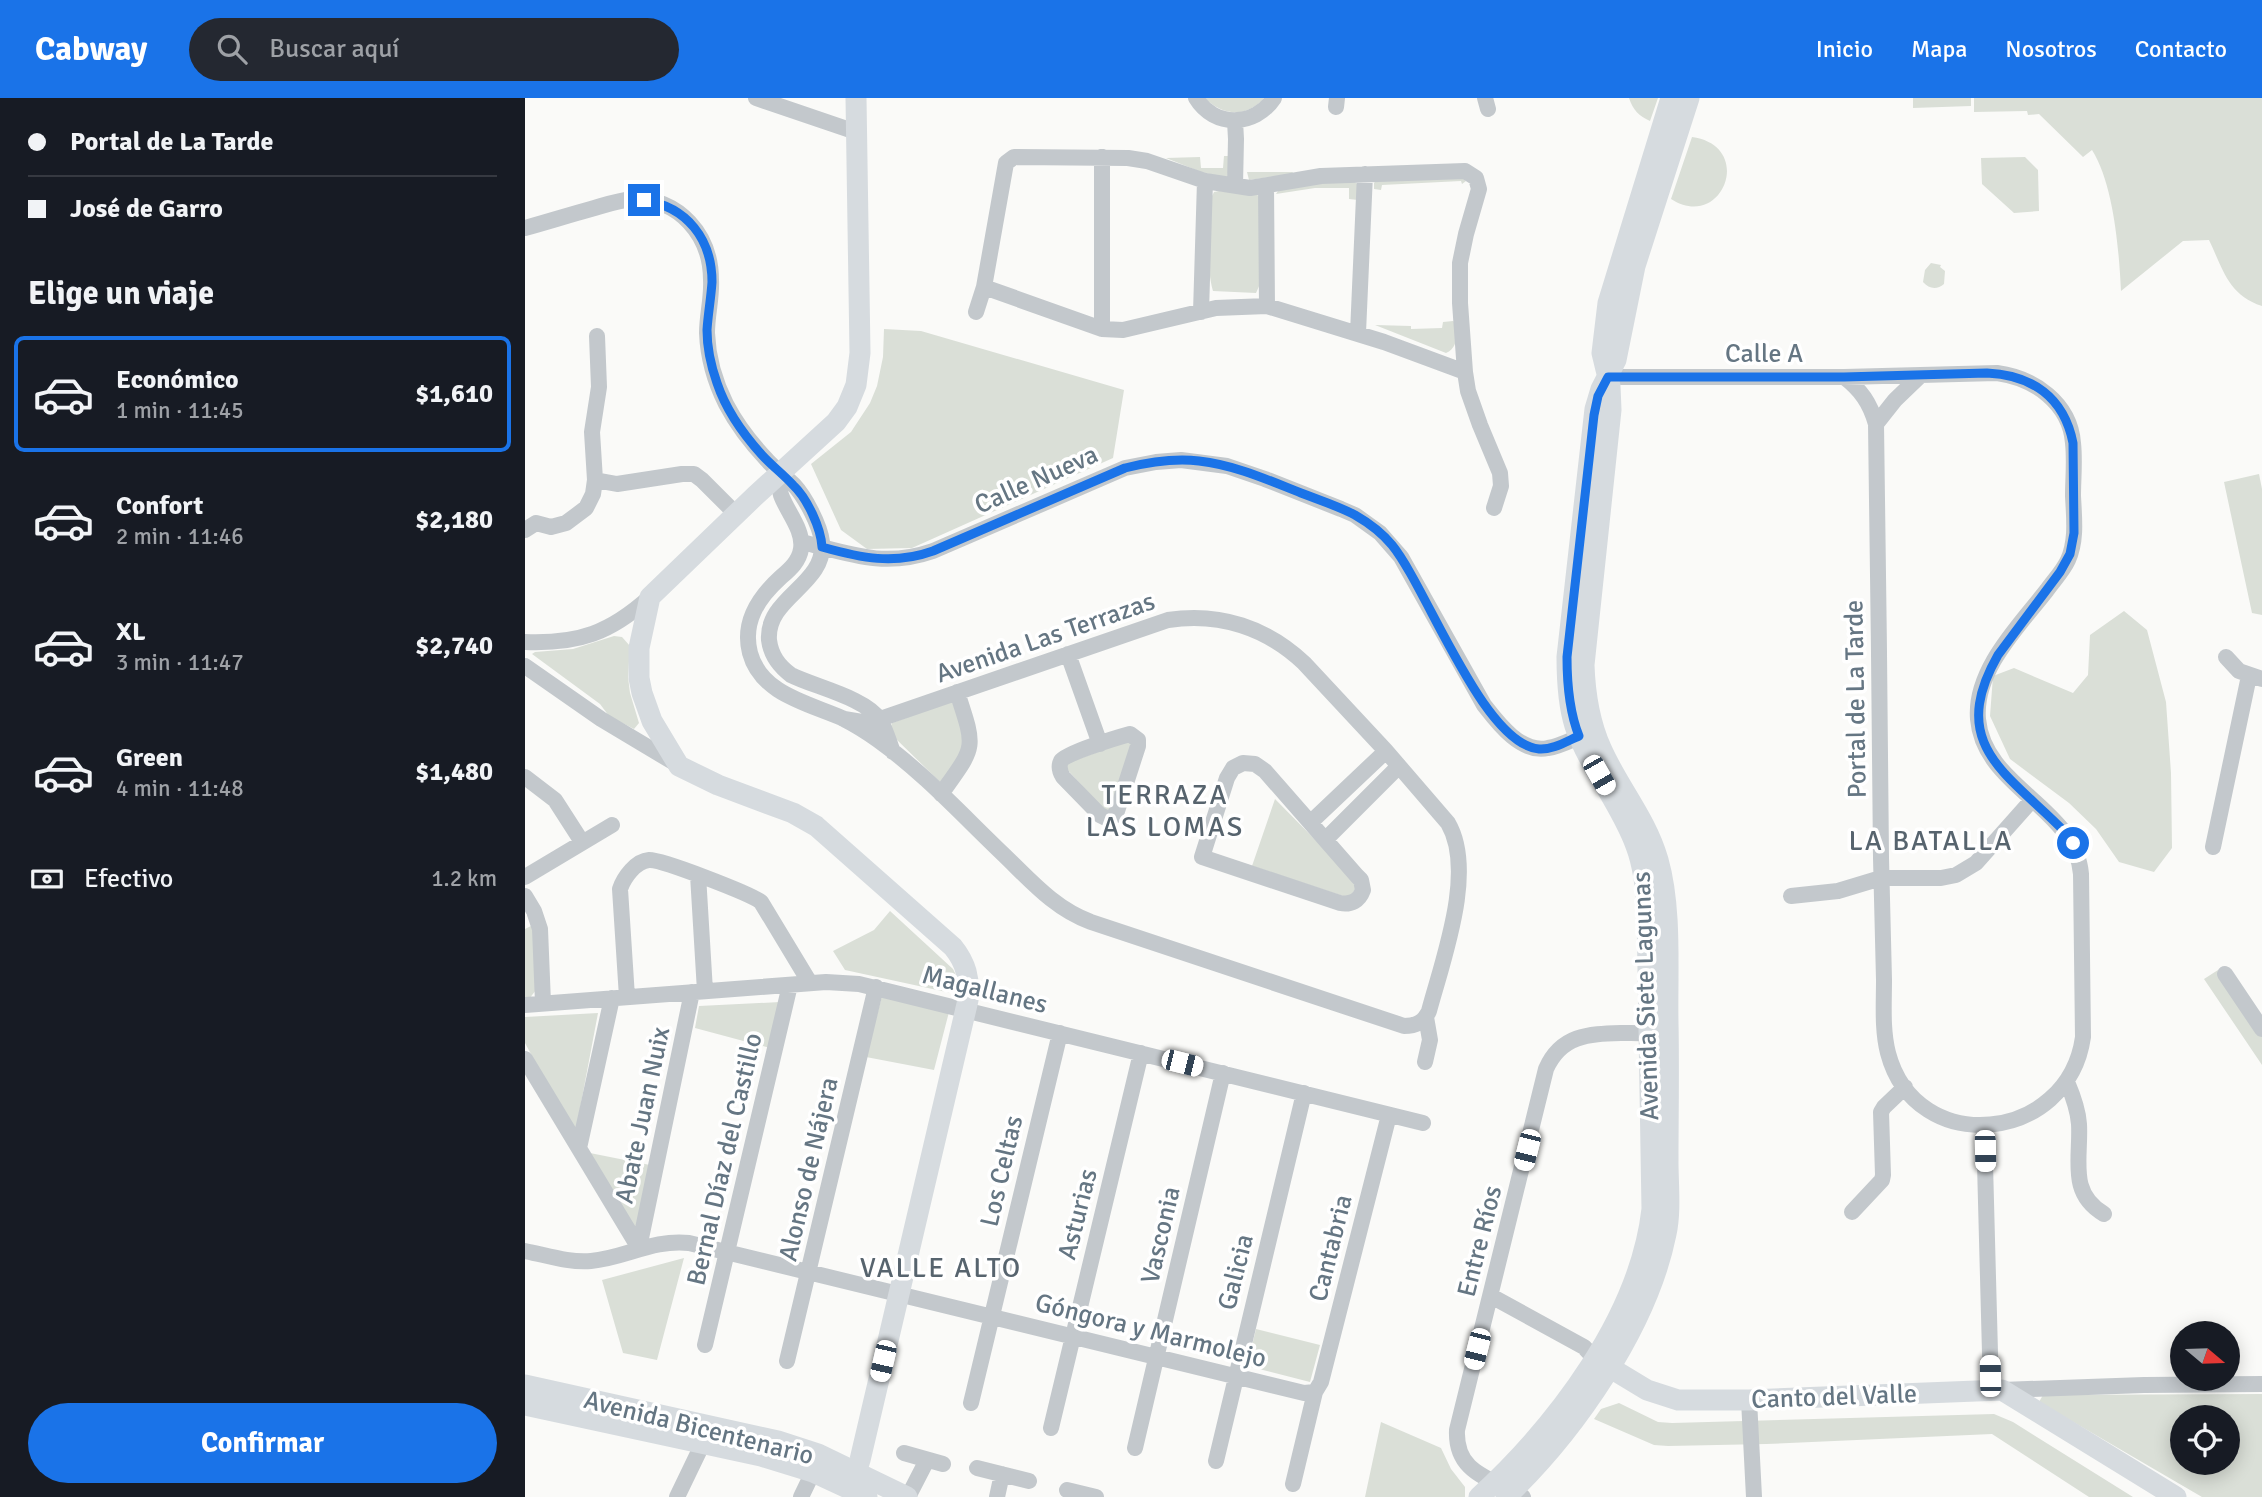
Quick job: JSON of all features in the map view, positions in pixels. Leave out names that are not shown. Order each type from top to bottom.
[{"type":"street","points":[[756,98],[856,132]]},
{"type":"street","points":[[525,642],[564,641],[597,633],[624,619],[830,430],[843,415],[859,372],[856,98]]},
{"type":"street","points":[[1196,98],[1215,116],[1235,121],[1252,118],[1274,98]]},
{"type":"street","name":"Avenida Siete Lagunas","points":[[1503,1493],[1529,1474],[1563,1434],[1601,1363],[1641,1307],[1667,1232],[1657,924],[1662,877],[1654,846],[1641,816],[1587,733],[1584,665],[1611,410],[1608,377],[1602,354],[1608,303],[1671,98]]},
{"type":"street","name":"Avenida Siete Lagunas","points":[[1608,377],[1618,353],[1635,266],[1689,98]]},
{"type":"street","points":[[1235,121],[1235,185]]},
{"type":"street","points":[[976,313],[984,287],[1006,163],[1018,156],[1102,157],[1147,161],[1205,181],[1250,188],[1321,176],[1465,172],[1476,178],[1479,189],[1465,234],[1459,278],[1465,372],[1474,410],[1500,473],[1501,486],[1494,508]]},
{"type":"street","points":[[1102,157],[1102,329]]},
{"type":"street","points":[[1358,333],[1365,173]]},
{"type":"street","points":[[1201,312],[1205,181]]},
{"type":"street","points":[[1266,186],[1267,306]]},
{"type":"street","points":[[525,228],[633,200],[655,202],[679,212],[689,220],[702,238],[709,258],[712,281],[708,342],[717,383],[741,428],[779,474],[796,487],[818,527],[822,547],[815,570],[774,615],[769,630],[770,647],[777,662],[791,676],[854,701],[880,719]]},
{"type":"street","points":[[984,287],[1102,329],[1122,330],[1233,306],[1267,306],[1358,333],[1465,372]]},
{"type":"street","points":[[525,530],[536,523],[551,527],[573,519],[591,500],[595,480],[592,449],[600,387],[597,336]]},
{"type":"street","name":"Portal de La Tarde","points":[[1844,377],[1863,394],[1876,424],[1881,877],[1886,1043],[1892,1066],[1905,1087],[1920,1103],[1961,1123],[1984,1126],[2010,1122],[2046,1104],[2067,1082],[2078,1060],[2083,1037],[2080,863],[2077,853],[2066,833],[2001,769],[1987,751],[1978,721],[1979,699],[1985,679],[1998,655],[2060,572],[2070,554],[2074,533],[2071,433],[2065,416],[2050,396],[2018,377],[1987,373],[1920,375]]},
{"type":"street","points":[[1876,424],[1920,375]]},
{"type":"street","name":"Calle A","points":[[1608,377],[1920,375]]},
{"type":"street","name":"Calle Nueva","points":[[802,542],[862,558],[904,559],[933,551],[1125,468],[1156,461],[1181,460],[1227,466],[1341,509],[1362,519],[1380,533],[1401,557],[1483,705],[1524,744],[1531,748],[1545,749],[1587,733]]},
{"type":"street","points":[[595,480],[617,484],[694,474],[736,514]]},
{"type":"street","points":[[779,474],[781,494],[802,542]]},
{"type":"street","name":"Avenida Las Terrazas","points":[[802,542],[801,552],[795,563],[766,591],[754,610],[748,633],[750,651],[756,667],[769,684],[789,696],[844,719],[893,752],[941,794],[1045,895],[1066,911],[1404,1026],[1416,1025],[1426,1017],[1453,918],[1460,861],[1457,842],[1448,823],[1386,751],[1292,652],[1265,634],[1239,624],[1196,617],[1168,620],[880,719],[862,722],[844,719]]},
{"type":"street","points":[[650,597],[639,648],[642,694],[659,737],[679,766]]},
{"type":"street","points":[[1068,654],[1100,744]]},
{"type":"street","points":[[2213,847],[2256,677],[2239,671],[2226,657]]},
{"type":"street","points":[[525,666],[601,719],[679,766],[718,785],[793,813],[826,833],[959,955],[964,963],[969,984],[966,1009],[899,1294],[858,1486]]},
{"type":"street","points":[[941,794],[965,760],[970,746],[970,732],[957,692]]},
{"type":"street","name":"Avenida Las Terrazas","points":[[880,719],[893,752]]},
{"type":"street","points":[[1130,734],[1136,737],[1139,743],[1117,811],[1110,818],[1100,815],[1063,777],[1059,769],[1064,758],[1100,744],[1130,734]]},
{"type":"street","points":[[1311,822],[1386,751]]},
{"type":"street","points":[[1243,763],[1261,767],[1326,838],[1361,880],[1361,894],[1351,903],[1340,903],[1202,857],[1227,778],[1233,768],[1243,763]]},
{"type":"street","points":[[1326,838],[1399,766]]},
{"type":"street","points":[[526,779],[555,800],[582,842]]},
{"type":"street","points":[[1791,896],[1837,891],[1881,877],[1941,878],[1963,872],[1981,858],[2032,800]]},
{"type":"street","points":[[525,877],[612,825]]},
{"type":"street","points":[[579,1148],[620,998],[620,889],[627,874],[648,860],[658,861],[752,896],[761,902],[810,984]]},
{"type":"street","name":"Abate Juan Nuix","points":[[639,1248],[698,992],[698,875]]},
{"type":"street","points":[[525,896],[540,929],[543,1003]]},
{"type":"street","points":[[2225,974],[2256,1011],[2262,1029]]},
{"type":"street","name":"Magallanes","points":[[525,1005],[842,982],[876,987],[1423,1123]]},
{"type":"street","name":"Bernal Díaz del Castillo","points":[[705,1345],[789,985]]},
{"type":"street","name":"Alonso de Nájera","points":[[787,1361],[876,987]]},
{"type":"street","name":"Avenida Las Terrazas","points":[[1425,1062],[1430,1040],[1426,1017]]},
{"type":"street","name":"Los Celtas","points":[[971,1403],[1060,1033]]},
{"type":"street","name":"Entre Ríos","points":[[1503,1493],[1476,1474],[1467,1464],[1457,1443],[1457,1430],[1550,1061],[1561,1047],[1585,1035],[1659,1036]]},
{"type":"street","name":"Asturias","points":[[1051,1428],[1141,1053]]},
{"type":"street","points":[[525,1059],[639,1248]]},
{"type":"street","name":"Vasconia","points":[[1135,1448],[1223,1073]]},
{"type":"street","points":[[2067,1082],[2078,1113],[2080,1188],[2087,1202],[2104,1214]]},
{"type":"street","points":[[1852,1212],[1882,1180],[1881,1112],[1905,1087]]},
{"type":"street","name":"Galicia","points":[[1216,1461],[1304,1093]]},
{"type":"street","name":"Cantabria","points":[[1293,1484],[1388,1115]]},
{"type":"street","points":[[1984,1126],[1996,1391]]},
{"type":"street","name":"Góngora y Marmolejo","points":[[525,1251],[574,1261],[590,1261],[665,1242],[681,1242],[1308,1394],[1315,1392]]},
{"type":"street","name":"Canto del Valle","points":[[1490,1296],[1584,1347],[1601,1363],[1647,1390],[1667,1398],[1749,1400],[1996,1391]]},
{"type":"street","points":[[1996,1391],[2144,1385],[2262,1384]]},
{"type":"street","name":"Avenida Bicentenario","points":[[525,1385],[705,1434],[858,1486],[908,1497]]},
{"type":"street","points":[[1996,1391],[2173,1496]]},
{"type":"street","points":[[1749,1400],[1754,1497]]},
{"type":"street","name":"Avenida Bicentenario","points":[[525,1405],[798,1447],[858,1486]]},
{"type":"street","points":[[677,1497],[705,1434]]},
{"type":"street","points":[[904,1453],[935,1462],[908,1497]]},
{"type":"street","points":[[977,1468],[1029,1481]]},
{"type":"street","points":[[800,1497],[813,1472]]},
{"type":"street","points":[[996,1497],[1002,1474]]},
{"type":"street","points":[[1067,1490],[1088,1496]]},
{"type":"shaded area","points":[[1205,98],[1264,98],[1250,109],[1235,112],[1219,108]]},
{"type":"shaded area","points":[[1629,98],[1658,98],[1650,121],[1637,112]]},
{"type":"shaded area","points":[[1913,98],[1971,98],[1971,106],[1913,108]]},
{"type":"shaded area","points":[[1974,98],[2262,98],[2262,306],[2241,295],[2234,288],[2209,240],[2183,241],[2121,291],[2117,238],[2110,199],[2106,181],[2092,150],[2083,157],[2039,114],[2028,115],[2027,111],[1974,112]]},
{"type":"shaded area","points":[[1692,137],[1712,144],[1723,155],[1727,169],[1725,184],[1717,196],[1705,204],[1689,206],[1671,199]]},
{"type":"shaded area","points":[[1224,156],[1228,156],[1230,163],[1227,178],[1201,172],[1166,158],[1200,157],[1201,168],[1223,168]]},
{"type":"shaded area","points":[[2025,157],[2038,170],[2039,211],[2014,213],[1982,184],[1981,158]]},
{"type":"shaded area","points":[[1247,172],[1293,172],[1249,180]]},
{"type":"shaded area","points":[[1378,178],[1463,178],[1466,181],[1462,184],[1461,181],[1382,185],[1381,190],[1374,189]]},
{"type":"shaded area","points":[[1353,181],[1359,185],[1358,200],[1349,199],[1349,188],[1315,188],[1276,194],[1295,185]]},
{"type":"shaded area","points":[[1219,191],[1256,193],[1259,197],[1260,284],[1256,293],[1213,291],[1209,269],[1212,196]]},
{"type":"shaded area","points":[[1931,263],[1941,265],[1945,271],[1944,284],[1936,288],[1923,282],[1925,270]]},
{"type":"shaded area","points":[[1443,322],[1456,323],[1456,340],[1446,353],[1375,325],[1411,326],[1411,329],[1442,328]]},
{"type":"shaded area","points":[[884,329],[921,331],[1124,390],[1113,458],[912,548],[867,549],[841,530],[811,464],[851,432],[870,403],[877,386],[883,357]]},
{"type":"shaded area","points":[[2259,474],[2262,489],[2262,615],[2252,613],[2224,482]]},
{"type":"shaded area","points":[[2124,611],[2147,630],[2166,702],[2172,848],[2154,872],[2119,862],[2096,829],[2069,803],[2010,759],[1990,716],[1993,676],[2014,668],[2073,693],[2088,675],[2090,635]]},
{"type":"shaded area","points":[[614,636],[622,637],[630,646],[628,677],[639,723],[634,729],[609,716],[600,704],[532,654],[573,649]]},
{"type":"shaded area","points":[[952,701],[968,746],[942,782],[893,736],[891,726],[892,723]]},
{"type":"shaded area","points":[[1133,739],[1109,815],[1064,766]]},
{"type":"shaded area","points":[[1275,799],[1355,880],[1357,887],[1349,898],[1252,866]]},
{"type":"shaded area","points":[[890,911],[953,969],[957,985],[951,993],[845,970],[833,951],[874,930]]},
{"type":"shaded area","points":[[533,925],[536,990],[529,999],[525,999],[525,929]]},
{"type":"shaded area","points":[[2218,970],[2262,1036],[2262,1065],[2204,979]]},
{"type":"shaded area","points":[[882,996],[949,1012],[934,1070],[866,1057]]},
{"type":"shaded area","points":[[780,1002],[770,1048],[695,1028],[699,1006]]},
{"type":"shaded area","points":[[598,1013],[575,1135],[525,1043],[525,1017]]},
{"type":"shaded area","points":[[585,1152],[650,1165],[637,1234]]},
{"type":"shaded area","points":[[684,1258],[657,1360],[623,1353],[602,1280]]},
{"type":"shaded area","points":[[1256,1329],[1320,1345],[1310,1382],[1247,1366]]},
{"type":"shaded area","points":[[2262,1394],[2262,1497],[2202,1497],[2039,1402],[2043,1395]]},
{"type":"shaded area","points":[[1619,1403],[1658,1422],[1672,1423],[1994,1414],[2013,1422],[2133,1497],[2089,1497],[1992,1434],[1766,1444],[1654,1445],[1594,1419],[1601,1409]]},
{"type":"shaded area","points":[[1381,1422],[1441,1448],[1451,1469],[1465,1487],[1465,1497],[1365,1497]]},
{"type":"district","name":"TERRAZA LAS LOMAS","points":[[1165,810]]},
{"type":"district","name":"LA BATALLA","points":[[1931,840]]},
{"type":"district","name":"VALLE ALTO","points":[[941,1267]]},
{"type":"route","points":[[644,200],[679,212],[689,220],[702,238],[707,248],[711,270],[707,333],[717,383],[731,414],[751,442],[779,474],[798,490],[818,527],[822,547],[862,558],[889,560],[919,556],[1113,472],[1138,464],[1197,460],[1227,466],[1355,515],[1380,533],[1401,557],[1483,705],[1510,734],[1531,748],[1552,748],[1579,736],[1568,690],[1567,657],[1594,415],[1598,396],[1608,377],[1844,377],[1987,373],[2008,374],[2028,381],[2058,405],[2071,433],[2073,543],[2066,563],[1990,668],[1979,699],[1978,721],[1983,742],[1993,761],[2073,843]]}]
